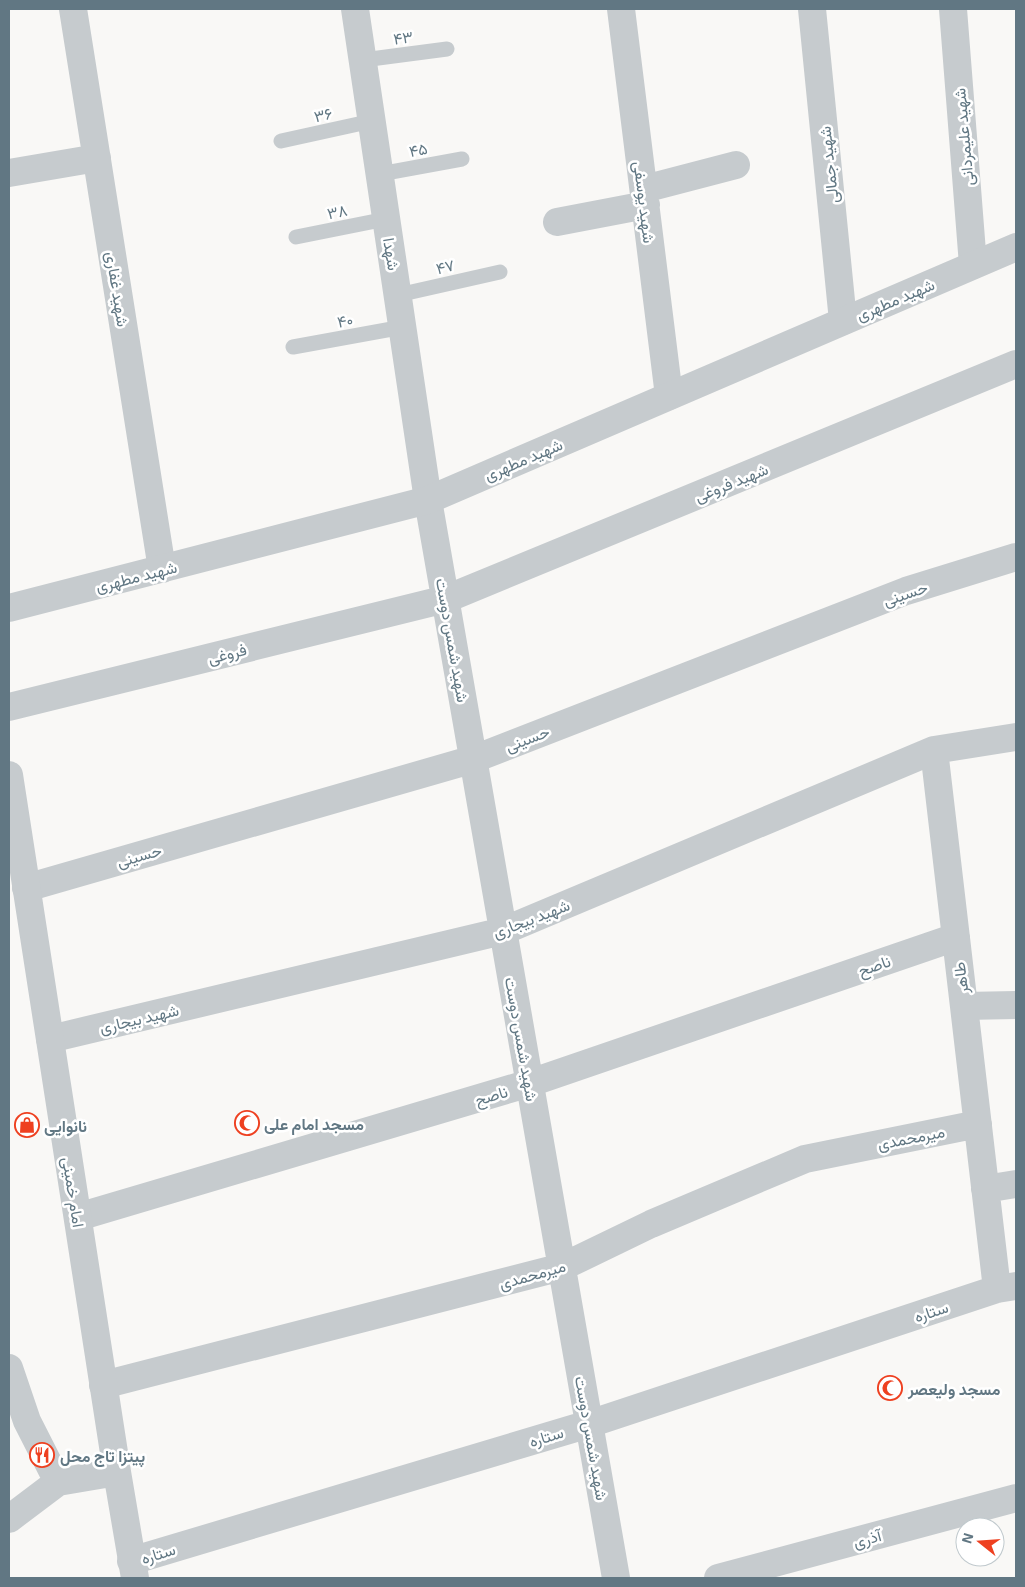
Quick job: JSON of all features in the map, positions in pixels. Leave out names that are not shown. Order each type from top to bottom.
[{"type":"street","name":"شهید غفاری","points":[[73,9],[162,569]]},
{"type":"street","name":"شهدا","points":[[355,9],[428,500]]},
{"type":"street","name":"شهید یوسفی","points":[[621,9],[669,396]]},
{"type":"street","name":"شهید جمالی","points":[[812,9],[843,321]]},
{"type":"street","name":"شهید علیمردانی","points":[[953,9],[973,265]]},
{"type":"street","points":[[9,173],[97,158]]},
{"type":"street","points":[[557,222],[645,197],[736,165]]},
{"type":"street","name":"شهید مطهری","points":[[9,608],[428,500],[1016,247]]},
{"type":"street","name":"شهید فروغی","points":[[446,600],[1016,364]]},
{"type":"street","name":"شهید شمس دوست","points":[[428,500],[616,1578]]},
{"type":"street","name":"حسینی","points":[[26,888],[474,759],[906,591],[1016,557]]},
{"type":"street","name":"فروغی","points":[[9,707],[446,600]]},
{"type":"street","points":[[934,750],[1016,737]]},
{"type":"street","name":"شهید بیجاری","points":[[50,1039],[503,931],[934,750]]},
{"type":"street","name":"طاهر","points":[[934,750],[985,1189],[1007,1287]]},
{"type":"street","name":"امام خمینی","points":[[9,775],[133,1570]]},
{"type":"street","name":"ناصح","points":[[78,1217],[530,1083],[956,937]]},
{"type":"street","points":[[964,1006],[1016,1004]]},
{"type":"street","name":"میرمحمدی","points":[[104,1385],[562,1267],[651,1224],[805,1159],[978,1124]]},
{"type":"street","points":[[985,1189],[1016,1184]]},
{"type":"street","name":"ستاره","points":[[133,1570],[589,1424],[1007,1287]]},
{"type":"street","points":[[9,1368],[28,1421],[58,1482]]},
{"type":"street","points":[[9,1519],[58,1482],[117,1472]]},
{"type":"street","name":"آذری","points":[[718,1578],[1016,1498]]},
{"type":"lane","name":"۴۳","points":[[363,60],[447,49]]},
{"type":"lane","name":"۳۶","points":[[281,141],[372,121]]},
{"type":"lane","name":"۴۵","points":[[380,174],[462,159]]},
{"type":"lane","name":"۳۸","points":[[296,237],[386,219]]},
{"type":"lane","name":"۴۷","points":[[398,295],[500,272]]},
{"type":"lane","name":"۴۰","points":[[293,347],[402,327]]},
{"type":"place","name":"مسجد امام علی","points":[[247,1123]]},
{"type":"place","name":"نانوایی","points":[[27,1125]]},
{"type":"place","name":"مسجد ولیعصر","points":[[890,1388]]},
{"type":"place","name":"پیتزا تاج محل","points":[[42,1455]]}]
